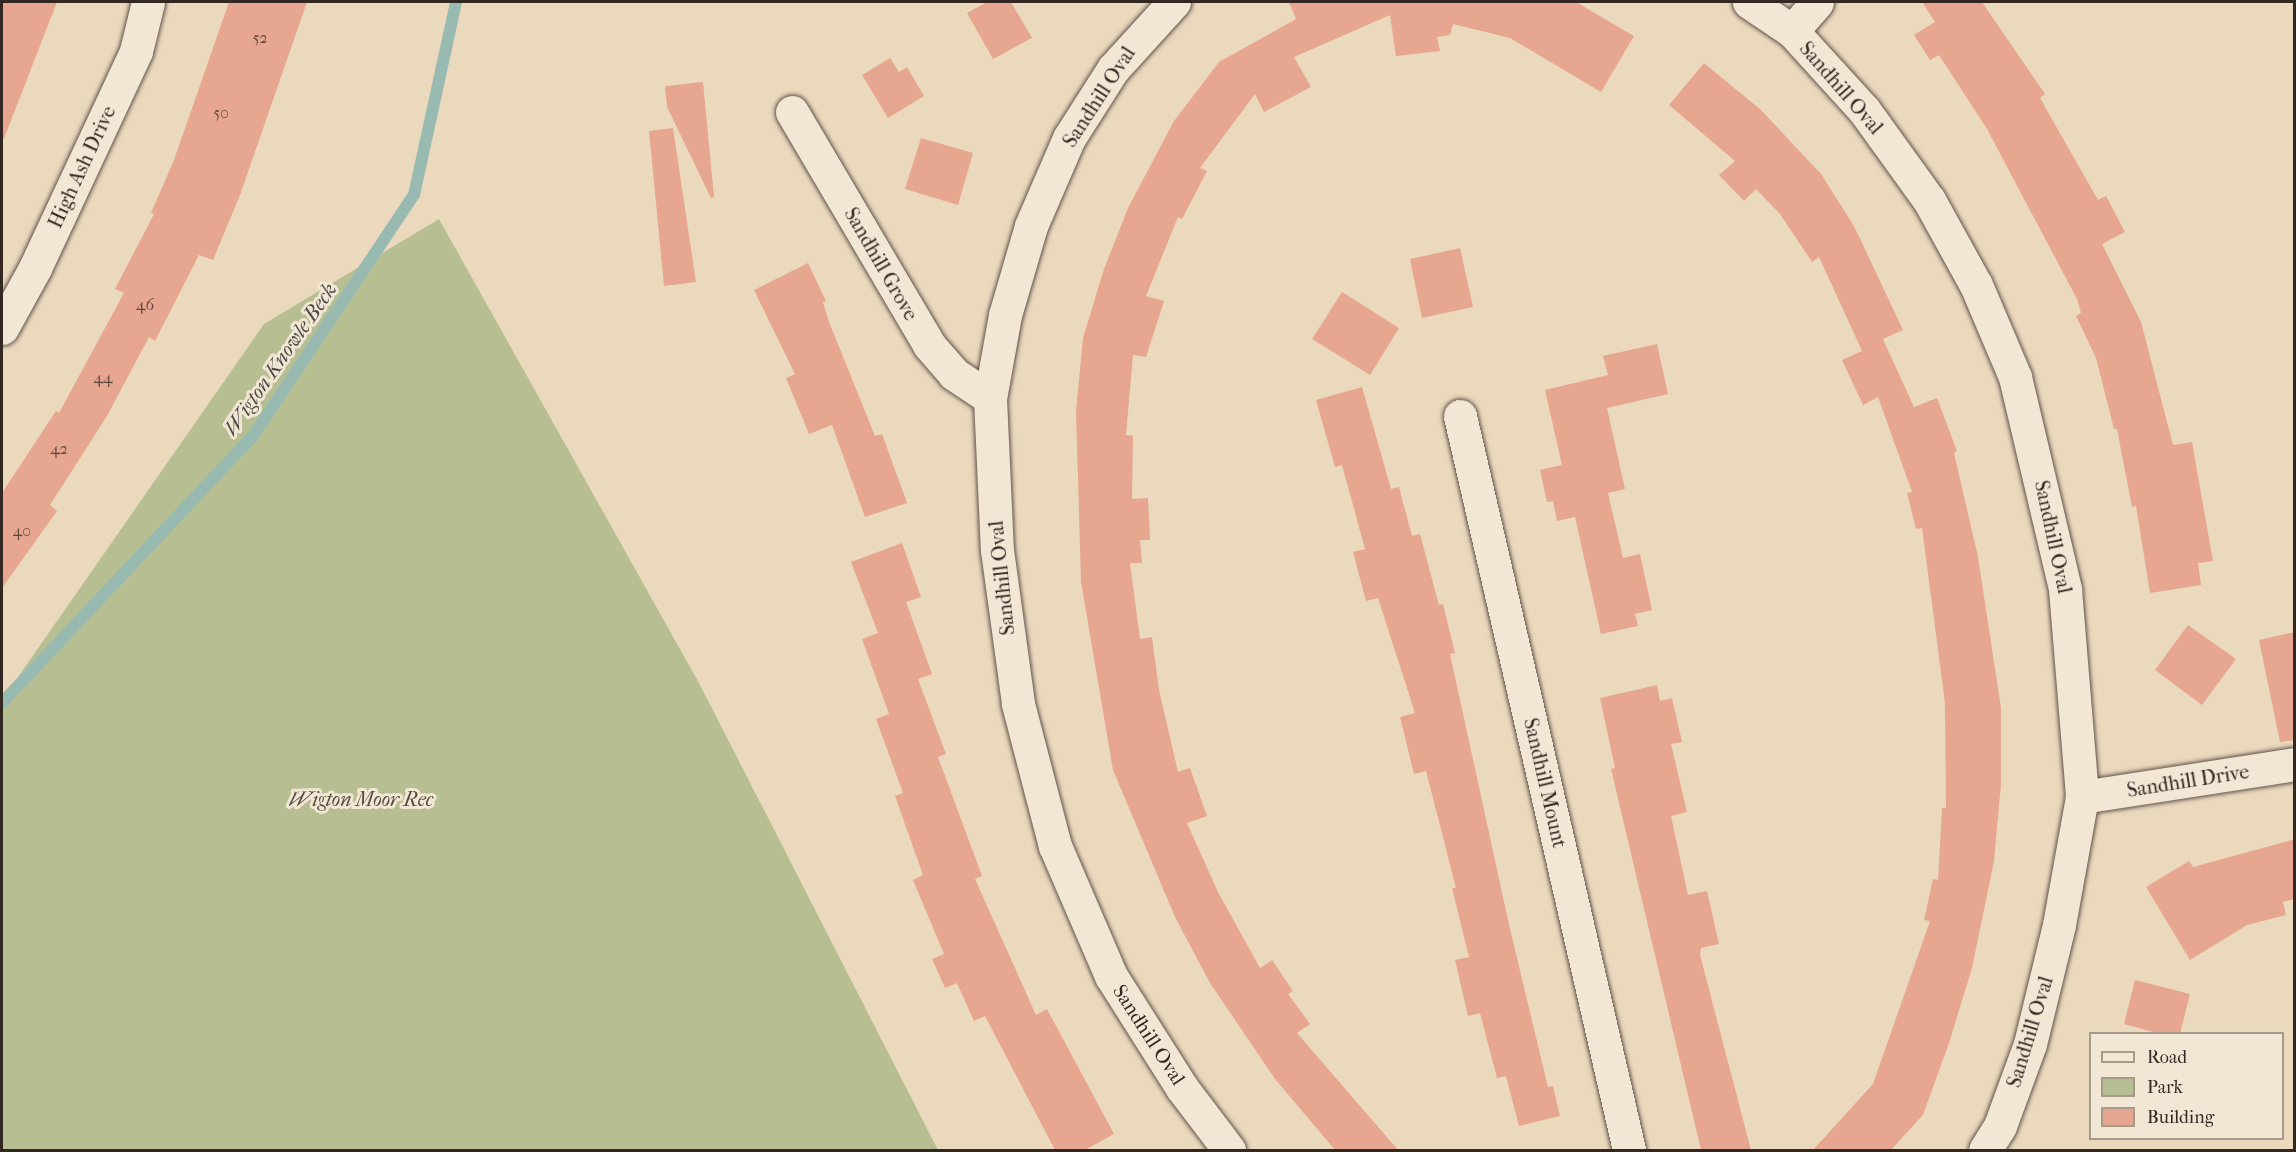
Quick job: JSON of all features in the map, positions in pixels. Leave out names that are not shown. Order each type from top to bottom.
[{"type":"street","name":"High Ash Drive","points":[[2,328],[35,268],[136,51],[148,2]]},
{"type":"street","name":"Sandhill Oval","points":[[1174,2],[1113,69],[1069,138],[1031,226],[1005,315],[990,398],[997,550],[1018,704],[1055,846],[1111,976],[1182,1088],[1229,1150]]},
{"type":"street","name":"Sandhill Oval","points":[[1749,2],[1792,31],[1864,110],[1929,200],[1976,285],[2015,377],[2065,589],[2082,797],[2059,926],[2031,1044],[2000,1126],[1985,1150]]},
{"type":"street","points":[[1792,31],[1817,2]]},
{"type":"street","name":"Sandhill Grove","points":[[792,112],[929,345],[954,374],[990,398]]},
{"type":"street","name":"Sandhill Mount","points":[[1460,416],[1629,1150]]},
{"type":"street","name":"Sandhill Drive","points":[[2082,797],[2295,764]]},
{"type":"green space","name":"Wigton Moor Rec","points":[[439,219],[699,683],[938,1150],[2,1150],[2,700],[264,324]]},
{"type":"building","points":[[2,2],[57,2],[3,141],[2,141]]},
{"type":"building","points":[[229,2],[307,2],[240,195],[213,260],[199,255],[155,341],[149,337],[107,416],[50,505],[57,511],[2,588],[2,493],[56,411],[59,413],[124,293],[115,289],[154,214],[151,213],[174,160]]},
{"type":"building","points":[[987,2],[1011,2],[1032,38],[993,59],[967,13]]},
{"type":"building","points":[[1289,2],[1576,2],[1634,36],[1601,92],[1510,38],[1453,24],[1450,35],[1437,37],[1440,51],[1396,56],[1390,15],[1294,57],[1311,87],[1264,112],[1255,94],[1200,168],[1207,171],[1182,219],[1178,217],[1146,296],[1164,301],[1146,357],[1133,355],[1126,435],[1133,436],[1132,499],[1148,498],[1150,540],[1140,540],[1142,563],[1130,563],[1140,639],[1152,637],[1159,690],[1178,772],[1190,768],[1207,816],[1187,823],[1218,892],[1260,968],[1272,960],[1293,991],[1288,994],[1310,1024],[1297,1033],[1398,1150],[1335,1150],[1275,1079],[1210,983],[1175,917],[1113,770],[1081,582],[1076,411],[1083,338],[1104,269],[1128,208],[1174,121],[1219,62],[1296,19]]},
{"type":"building","points":[[1922,2],[1982,2],[2045,94],[2040,98],[2098,200],[2106,196],[2125,232],[2102,244],[2141,322],[2173,445],[2192,442],[2213,561],[2198,563],[2201,585],[2150,593],[2136,506],[2132,507],[2117,429],[2114,429],[2096,358],[2076,316],[2081,313],[2077,299],[1987,129],[1939,55],[1930,60],[1914,35],[1935,22]]},
{"type":"building","points":[[890,58],[899,72],[907,67],[924,96],[888,118],[862,75]]},
{"type":"building","points":[[1704,63],[1761,110],[1821,174],[1854,226],[1903,330],[1883,339],[1914,407],[1937,398],[1957,451],[1954,453],[1978,557],[2001,708],[2001,784],[1994,861],[1972,968],[1949,1043],[1923,1115],[1891,1150],[1813,1150],[1873,1084],[1930,921],[1924,920],[1933,879],[1938,880],[1942,808],[1946,808],[1945,703],[1922,528],[1916,529],[1907,493],[1912,492],[1878,397],[1863,405],[1842,360],[1862,351],[1819,257],[1812,262],[1780,214],[1756,189],[1744,201],[1719,175],[1735,161],[1669,105]]},
{"type":"building","points":[[703,82],[714,197],[711,198],[667,107],[665,86]]},
{"type":"building","points":[[673,128],[696,282],[664,286],[649,131]]},
{"type":"building","points":[[921,138],[973,153],[958,205],[905,189]]},
{"type":"building","points":[[1460,248],[1473,307],[1422,318],[1410,259]]},
{"type":"building","points":[[808,263],[826,301],[823,302],[829,322],[875,436],[882,434],[907,503],[865,517],[832,425],[809,434],[786,378],[795,374],[754,290]]},
{"type":"building","points":[[1342,292],[1399,328],[1370,375],[1312,339]]},
{"type":"building","points":[[1657,344],[1668,394],[1607,408],[1625,489],[1608,493],[1623,558],[1640,554],[1652,610],[1635,614],[1638,626],[1601,634],[1575,517],[1557,521],[1553,501],[1547,502],[1540,470],[1562,465],[1545,390],[1608,375],[1603,356]]},
{"type":"building","points":[[1362,387],[1391,489],[1399,487],[1412,536],[1420,534],[1439,605],[1443,604],[1455,653],[1450,654],[1510,929],[1548,1087],[1553,1086],[1560,1116],[1519,1126],[1506,1076],[1497,1078],[1480,1013],[1468,1016],[1455,960],[1469,957],[1452,888],[1456,888],[1426,771],[1414,774],[1400,717],[1415,713],[1378,598],[1366,601],[1353,552],[1365,549],[1342,465],[1335,467],[1316,400]]},
{"type":"building","points":[[902,543],[921,597],[906,602],[932,674],[918,679],[946,754],[938,757],[982,876],[975,879],[1036,1015],[1047,1009],[1114,1134],[1085,1150],[1055,1150],[985,1016],[974,1021],[957,983],[945,988],[932,959],[944,954],[913,880],[923,875],[895,796],[903,793],[876,719],[889,714],[862,639],[878,633],[851,562]]},
{"type":"building","points":[[2188,625],[2236,659],[2202,705],[2155,670]]},
{"type":"building","points":[[2295,632],[2295,740],[2280,742],[2259,640]]},
{"type":"building","points":[[1657,685],[1660,701],[1672,698],[1682,742],[1671,744],[1687,812],[1671,816],[1688,895],[1707,891],[1719,944],[1701,948],[1700,955],[1751,1150],[1701,1150],[1611,769],[1615,768],[1600,698]]},
{"type":"building","points":[[2295,839],[2295,899],[2283,902],[2286,915],[2247,925],[2190,960],[2146,887],[2189,861],[2193,867]]},
{"type":"building","points":[[2135,980],[2190,994],[2180,1032],[2153,1032],[2124,1024]]},
{"type":"waterway","name":"Wigton Knowle Beck","points":[[2,703],[253,436],[414,195],[456,2]]}]
